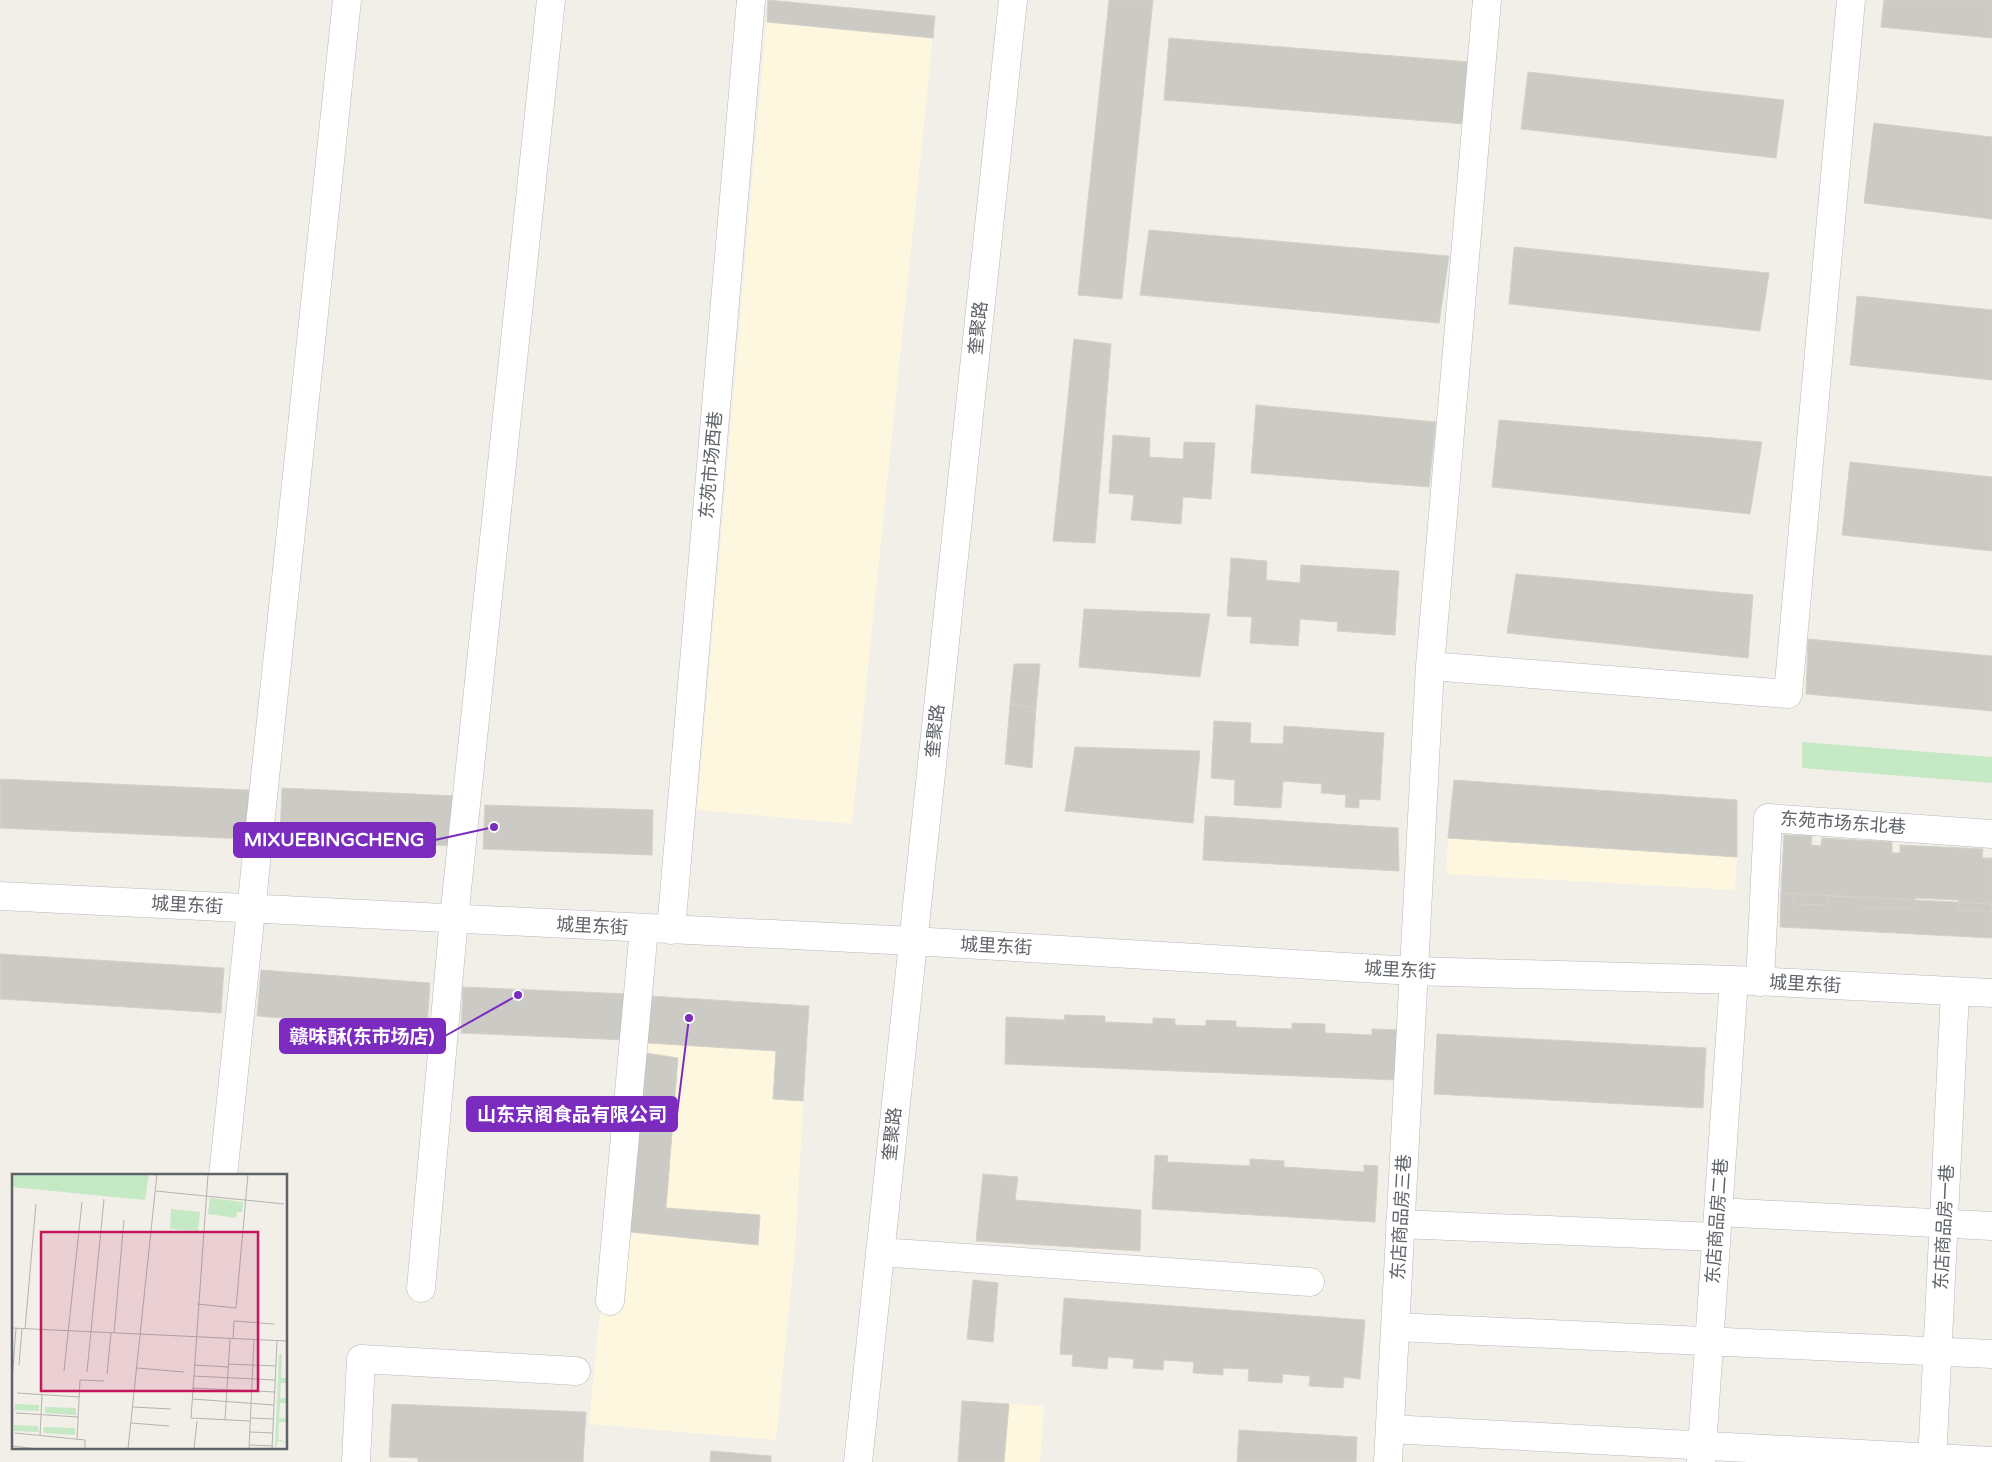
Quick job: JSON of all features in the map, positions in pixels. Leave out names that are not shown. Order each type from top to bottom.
[{"type":"street","points":[[223,1174],[347,0]]},
{"type":"street","points":[[421,1288],[454,918],[552,0]]},
{"type":"street","name":"东苑市场西巷","points":[[671,930],[752,0]]},
{"type":"street","name":"奎聚路","points":[[858,1462],[912,941],[1014,0]]},
{"type":"street","name":"东店商品房三巷","points":[[1388,1462],[1430,666],[1487,0]]},
{"type":"street","points":[[1430,666],[1788,694],[1851,0]]},
{"type":"street","name":"东苑市场东北巷","points":[[1747,981],[1768,818],[1992,834]]},
{"type":"street","name":"城里东街","points":[[0,896],[912,941],[1414,972],[1747,981],[1992,993]]},
{"type":"street","points":[[610,1301],[644,928]]},
{"type":"street","name":"东店商品房二巷","points":[[1701,1454],[1717,1224],[1747,981]]},
{"type":"street","name":"东店商品房一巷","points":[[1932,1460],[1955,992]]},
{"type":"street","points":[[1400,1224],[1944,1223],[1992,1226]]},
{"type":"street","points":[[880,1252],[1310,1282]]},
{"type":"street","points":[[1396,1327],[1992,1354]]},
{"type":"street","points":[[356,1462],[361,1359],[576,1371]]},
{"type":"street","points":[[1390,1429],[1701,1454],[1992,1462]]},
{"type":"shaded area","points":[[768,0],[935,16],[852,824],[697,810]]},
{"type":"shaded area","points":[[1448,838],[1737,857],[1735,890],[1446,874]]},
{"type":"shaded area","points":[[650,996],[809,1006],[795,1249],[776,1440],[589,1424],[608,1229]]},
{"type":"shaded area","points":[[962,1401],[1044,1406],[1040,1462],[958,1462]]},
{"type":"green space","points":[[1802,742],[1992,757],[1992,783],[1802,768]]},
{"type":"building","points":[[768,0],[935,16],[933,38],[767,22]]},
{"type":"building","points":[[1109,0],[1153,0],[1122,299],[1078,295]]},
{"type":"building","points":[[1884,0],[1992,0],[1992,38],[1881,27]]},
{"type":"building","points":[[1169,38],[1470,62],[1465,124],[1164,100]]},
{"type":"building","points":[[1528,72],[1784,100],[1776,158],[1521,129]]},
{"type":"building","points":[[1874,123],[1992,137],[1992,219],[1864,203]]},
{"type":"building","points":[[1149,230],[1449,256],[1439,323],[1140,295]]},
{"type":"building","points":[[1514,247],[1769,273],[1760,331],[1509,304]]},
{"type":"building","points":[[1857,296],[1992,310],[1992,380],[1850,365]]},
{"type":"building","points":[[1074,339],[1111,344],[1095,543],[1053,541]]},
{"type":"building","points":[[1256,405],[1436,422],[1429,487],[1251,473]]},
{"type":"building","points":[[1499,420],[1762,442],[1750,514],[1492,487]]},
{"type":"building","points":[[1113,435],[1150,438],[1149,457],[1183,459],[1184,442],[1215,443],[1211,499],[1183,497],[1181,524],[1131,520],[1134,495],[1109,493]]},
{"type":"building","points":[[1850,462],[1992,477],[1992,551],[1842,535]]},
{"type":"building","points":[[1231,558],[1267,561],[1266,580],[1300,583],[1301,565],[1399,571],[1395,635],[1337,631],[1338,622],[1300,619],[1298,646],[1250,643],[1252,617],[1227,616]]},
{"type":"building","points":[[1516,574],[1753,595],[1748,658],[1507,633]]},
{"type":"building","points":[[1084,609],[1210,614],[1200,677],[1079,667]]},
{"type":"building","points":[[1808,639],[1992,656],[1992,711],[1806,694]]},
{"type":"building","points":[[1014,664],[1040,664],[1036,708],[1010,704]]},
{"type":"building","points":[[1010,704],[1036,708],[1032,768],[1005,764]]},
{"type":"building","points":[[1214,721],[1251,723],[1250,743],[1283,744],[1284,726],[1384,733],[1380,800],[1359,799],[1359,808],[1345,807],[1346,795],[1321,793],[1322,784],[1283,781],[1281,808],[1234,805],[1235,780],[1211,778]]},
{"type":"building","points":[[1075,747],[1200,751],[1193,823],[1065,811]]},
{"type":"building","points":[[0,779],[249,790],[247,839],[0,828]]},
{"type":"building","points":[[1454,780],[1737,800],[1737,857],[1448,838]]},
{"type":"building","points":[[282,788],[456,796],[454,846],[280,837]]},
{"type":"building","points":[[485,805],[653,810],[652,855],[483,849]]},
{"type":"building","points":[[1205,816],[1398,828],[1399,871],[1203,860]]},
{"type":"building","points":[[1784,835],[1812,836],[1811,845],[1821,846],[1822,838],[1892,842],[1892,853],[1900,853],[1900,845],[1983,849],[1982,858],[1992,858],[1992,911],[1958,910],[1959,900],[1915,898],[1915,909],[1863,907],[1864,898],[1829,896],[1828,905],[1793,904],[1794,894],[1781,893]]},
{"type":"building","points":[[1781,893],[1992,904],[1992,938],[1780,927]]},
{"type":"building","points":[[0,954],[224,968],[221,1013],[0,999]]},
{"type":"building","points":[[261,970],[430,983],[427,1029],[257,1016]]},
{"type":"building","points":[[463,987],[628,994],[626,1040],[461,1033]]},
{"type":"building","points":[[650,996],[809,1006],[803,1101],[773,1099],[776,1051],[647,1043]]},
{"type":"building","points":[[1065,1015],[1105,1016],[1105,1022],[1153,1024],[1153,1018],[1175,1019],[1175,1025],[1206,1026],[1206,1020],[1236,1021],[1236,1027],[1292,1029],[1292,1023],[1325,1024],[1325,1033],[1372,1035],[1372,1029],[1398,1030],[1396,1080],[1005,1064],[1006,1017],[1064,1020]]},
{"type":"building","points":[[1437,1034],[1706,1048],[1703,1108],[1434,1094]]},
{"type":"building","points":[[646,1053],[678,1058],[666,1208],[760,1215],[758,1245],[630,1232]]},
{"type":"building","points":[[1155,1155],[1168,1156],[1167,1162],[1250,1166],[1250,1159],[1284,1161],[1284,1167],[1364,1172],[1364,1165],[1378,1166],[1375,1222],[1152,1209]]},
{"type":"building","points":[[983,1174],[1018,1177],[1015,1200],[1141,1210],[1140,1251],[976,1241]]},
{"type":"building","points":[[973,1280],[998,1283],[993,1342],[967,1339]]},
{"type":"building","points":[[1064,1298],[1365,1320],[1360,1379],[1344,1377],[1343,1388],[1309,1386],[1310,1376],[1283,1374],[1282,1383],[1248,1381],[1249,1369],[1223,1368],[1223,1375],[1193,1373],[1194,1362],[1164,1360],[1163,1370],[1133,1368],[1134,1359],[1108,1357],[1107,1369],[1072,1366],[1073,1355],[1060,1354]]},
{"type":"building","points":[[962,1401],[1009,1404],[1004,1462],[958,1462]]},
{"type":"building","points":[[392,1404],[586,1412],[583,1462],[418,1462],[418,1458],[389,1457]]},
{"type":"building","points":[[1239,1430],[1357,1437],[1356,1462],[1237,1462]]},
{"type":"building","points":[[711,1451],[771,1456],[771,1462],[710,1462]]},
{"type":"place","name":"MIXUEBINGCHENG","points":[[494,827]]},
{"type":"place","name":"赣味酥(东市场店)","points":[[518,995]]},
{"type":"place","name":"山东京阁食品有限公司","points":[[689,1018]]}]
